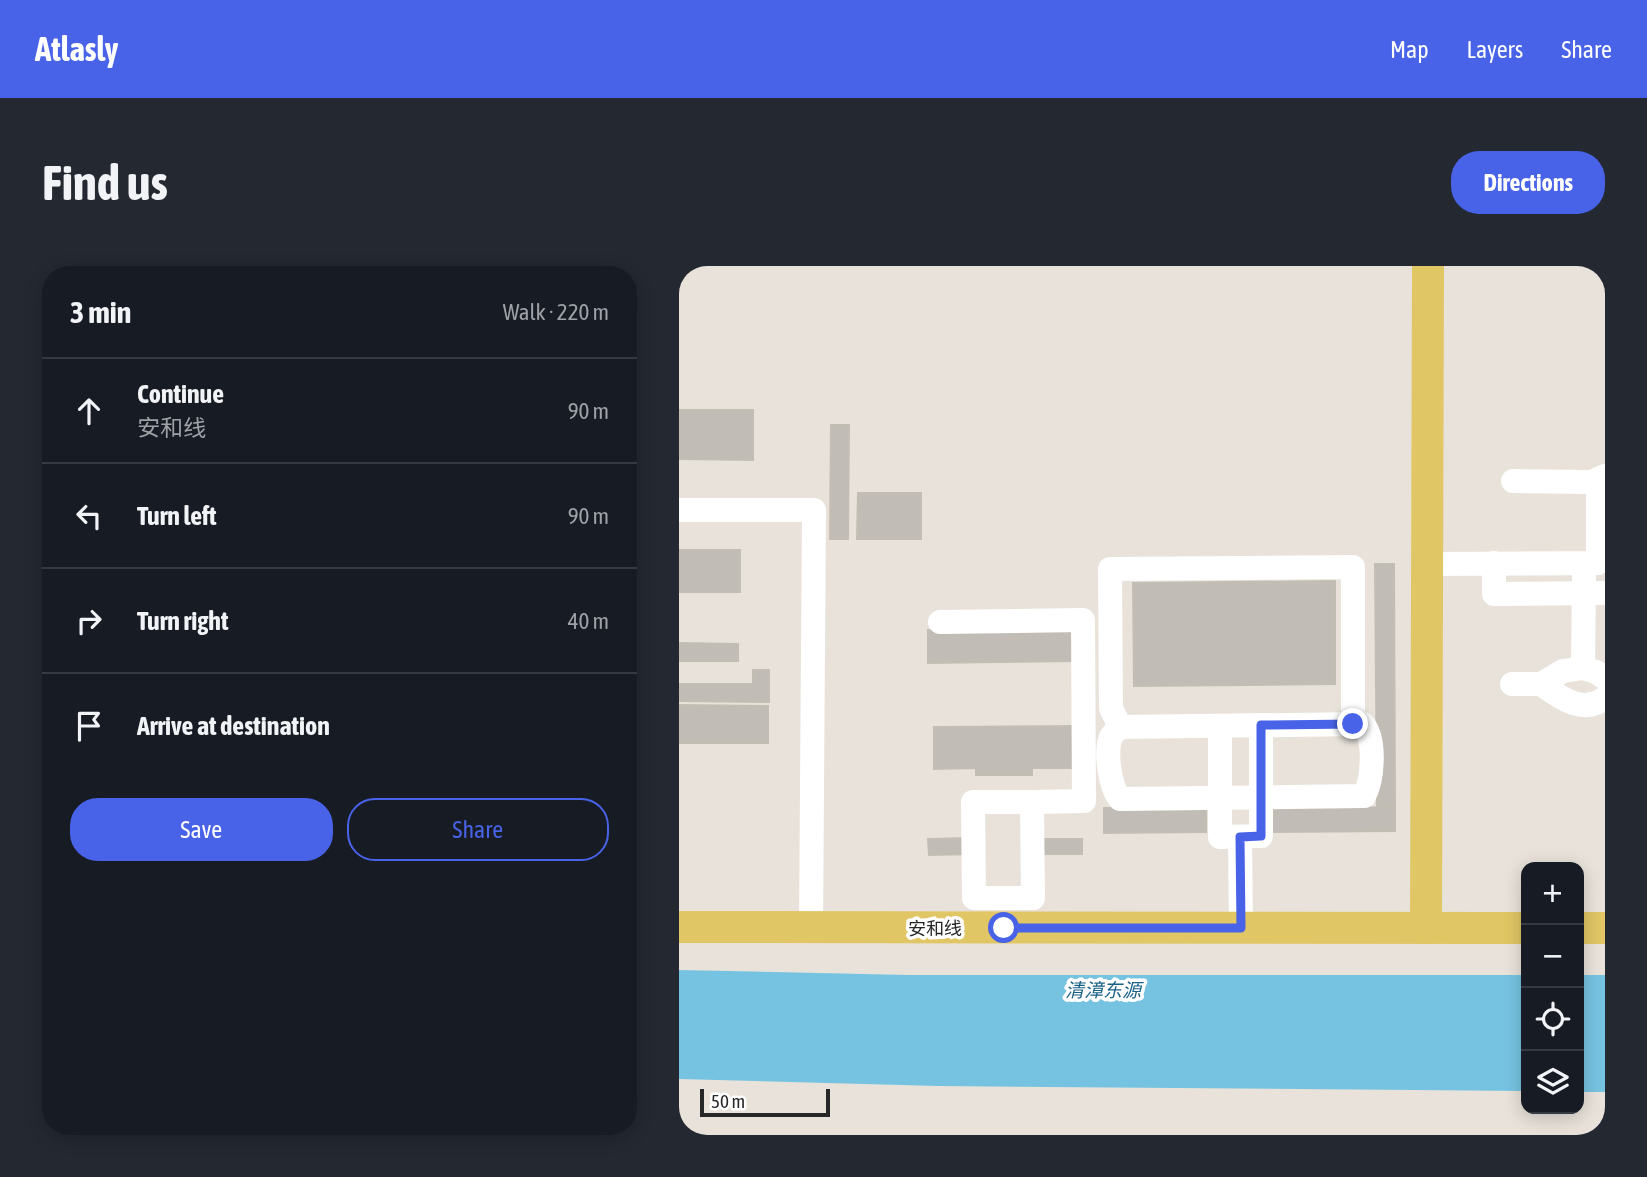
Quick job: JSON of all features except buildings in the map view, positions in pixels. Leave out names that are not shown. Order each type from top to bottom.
[{"type":"main road","points":[[1426,928],[1428,266]]},
{"type":"main road","name":"安和线","points":[[679,927],[811,928],[1004,913],[1241,928],[1521,928]]},
{"type":"main road","points":[[1584,928],[1605,928]]},
{"type":"lane","points":[[1512,684],[1541,684],[1563,671],[1594,673],[1594,593],[1601,478],[1592,482],[1513,481]]},
{"type":"lane","points":[[679,510],[814,510],[811,928]]},
{"type":"lane","points":[[1428,564],[1494,564],[1596,553]]},
{"type":"lane","points":[[1494,564],[1494,594],[1594,593]]},
{"type":"lane","points":[[1120,727],[1111,708],[1111,569],[1353,566],[1353,724]]},
{"type":"lane","points":[[940,622],[1083,620],[1084,801],[974,802],[974,898],[1004,913],[1033,898],[1032,802]]},
{"type":"lane","points":[[1541,684],[1567,702],[1582,706],[1597,704],[1605,698]]},
{"type":"lane","points":[[1363,724],[1369,731],[1371,740],[1371,778],[1364,796],[1120,799],[1114,792],[1110,780],[1110,742],[1112,734],[1120,727],[1261,725],[1363,724]]},
{"type":"lane","points":[[1220,726],[1220,837],[1240,837],[1261,836],[1261,725]]},
{"type":"lane","points":[[1240,837],[1241,928]]},
{"type":"water","name":"清漳东源","points":[[679,970],[908,975],[1521,975],[1521,1091],[938,1086],[679,1079]]},
{"type":"water","points":[[1584,975],[1605,975],[1605,1092],[1584,1092]]},
{"type":"route","points":[[1004,928],[1241,928],[1240,837],[1261,836],[1261,725],[1353,724]]}]
